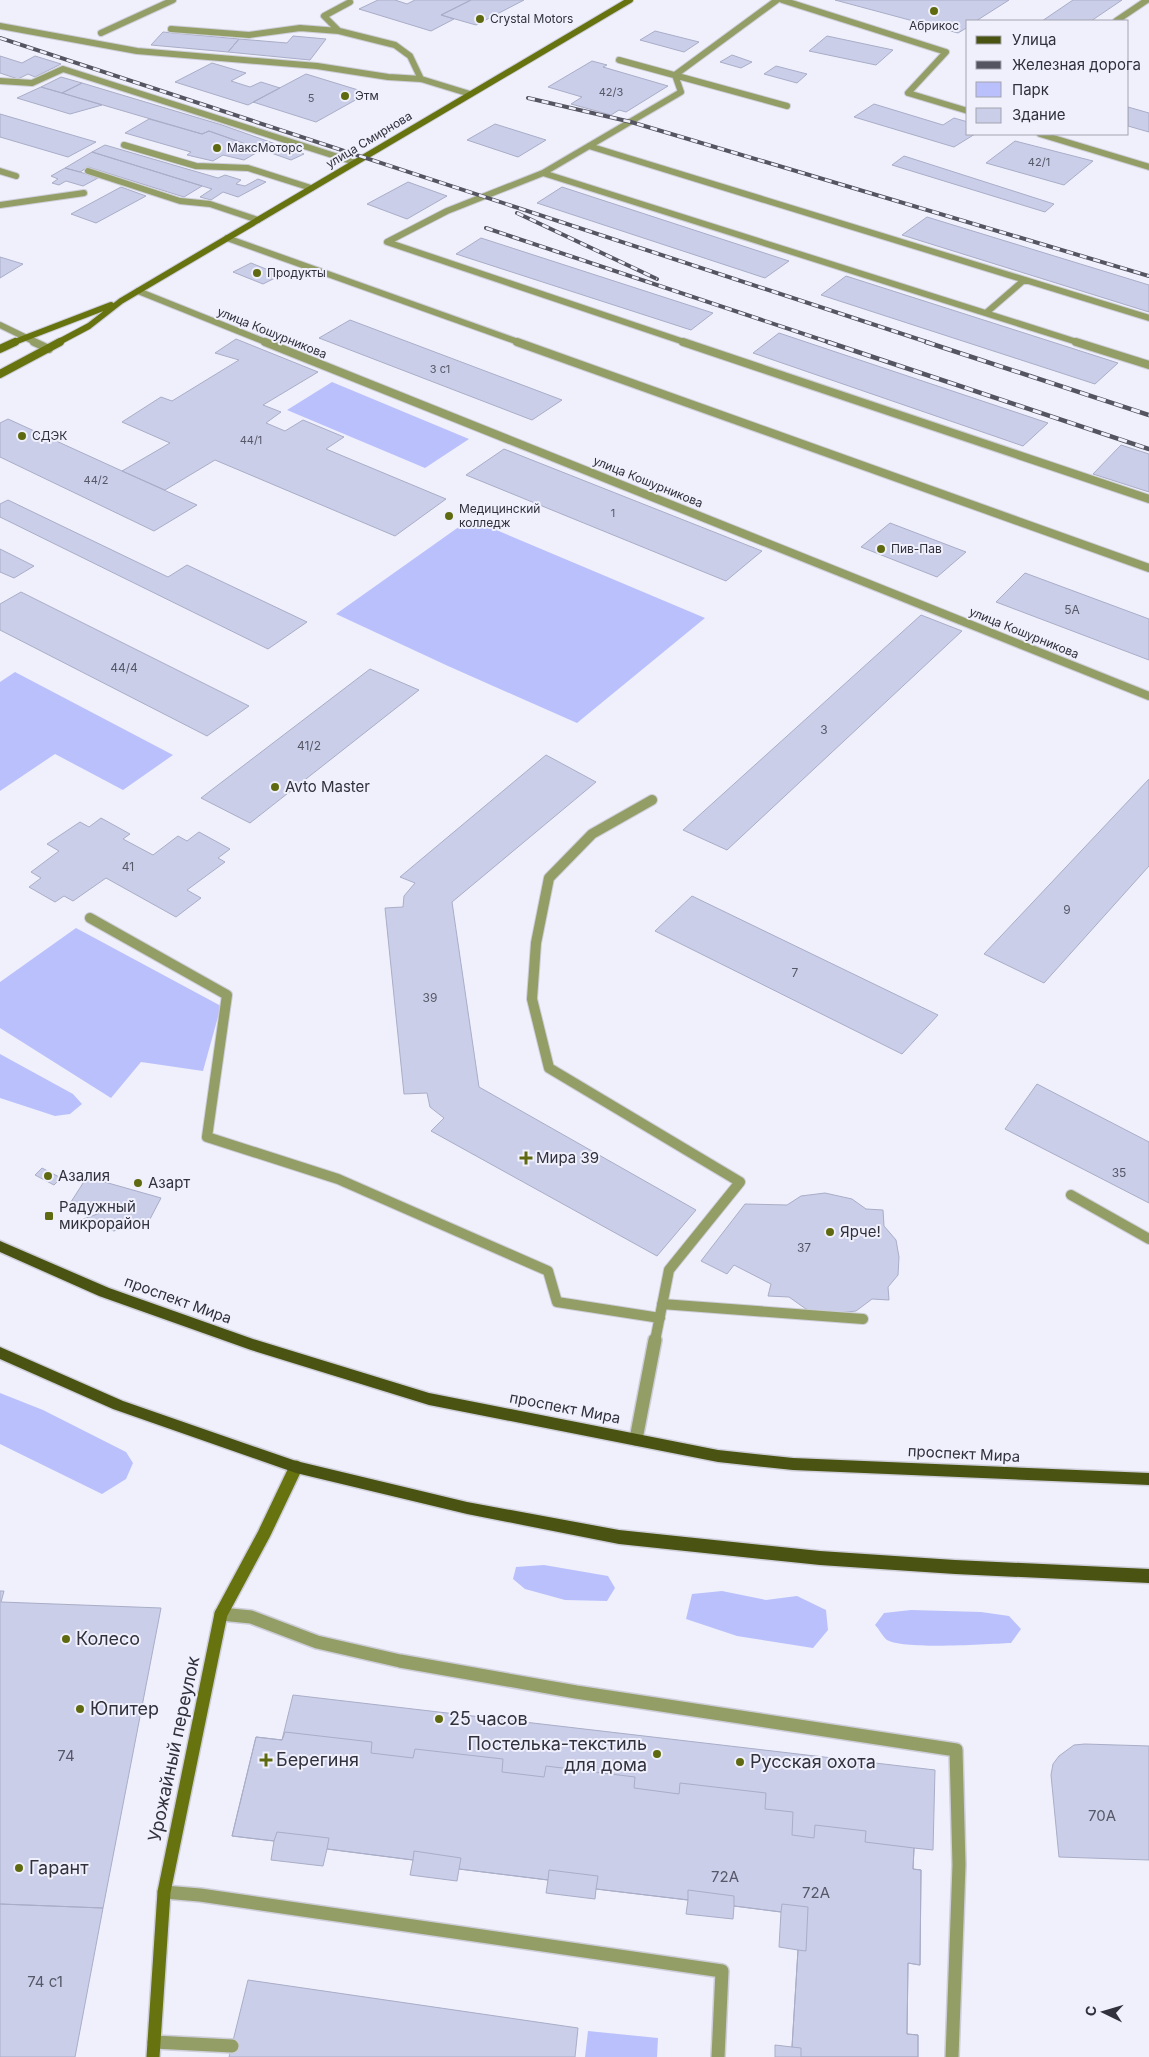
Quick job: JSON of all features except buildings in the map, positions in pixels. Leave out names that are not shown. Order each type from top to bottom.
[{"type":"main road","name":"улица Смирнова","points":[[0,374],[50,349],[89,326],[138,291],[630,0]]},
{"type":"main road","name":"улица Смирнова","points":[[0,349],[25,337],[121,302]]},
{"type":"main road","name":"проспект Мира","points":[[0,1246],[104,1292],[252,1344],[429,1399],[718,1456],[793,1464],[1149,1479]]},
{"type":"main road","points":[[0,1353],[118,1405],[296,1467],[467,1508],[618,1537],[820,1558],[955,1567],[1149,1576]]},
{"type":"main road","name":"Урожайный переулок","points":[[153,2057],[164,1892],[221,1614],[264,1534],[296,1467]]},
{"type":"street","points":[[102,33],[173,0]]},
{"type":"street","points":[[675,74],[777,0]]},
{"type":"street","points":[[782,0],[946,52],[908,93],[966,110]]},
{"type":"street","points":[[1117,20],[1147,0]]},
{"type":"street","points":[[339,31],[324,16],[350,2]]},
{"type":"street","points":[[0,26],[137,51],[317,66],[388,77],[421,79],[470,94]]},
{"type":"street","points":[[171,29],[249,35],[300,28],[339,31],[395,45],[410,56],[421,79]]},
{"type":"street","points":[[619,60],[787,106]]},
{"type":"street","points":[[0,81],[32,83],[62,69],[354,162]]},
{"type":"street","points":[[675,74],[681,92],[543,173],[447,211],[387,242],[1149,500]]},
{"type":"street","points":[[1043,135],[1149,168]]},
{"type":"street","points":[[124,145],[196,166],[248,168],[311,188]]},
{"type":"street","points":[[588,146],[1149,318]]},
{"type":"street","points":[[0,171],[16,176]]},
{"type":"street","points":[[88,172],[180,200],[210,204],[258,220]]},
{"type":"street","points":[[543,173],[1149,365]]},
{"type":"street","points":[[0,205],[84,193]]},
{"type":"street","points":[[227,238],[1149,568]]},
{"type":"street","points":[[986,313],[1024,280]]},
{"type":"street","name":"улица Кошурникова","points":[[138,291],[1149,696]]},
{"type":"street","points":[[0,325],[50,349]]},
{"type":"street","points":[[636,1440],[669,1270],[740,1182],[549,1068],[532,1000],[536,943],[549,878],[592,834],[652,800]]},
{"type":"street","points":[[90,918],[227,995],[207,1137],[338,1179],[548,1271],[557,1302],[660,1318]]},
{"type":"street","points":[[1071,1195],[1149,1239]]},
{"type":"street","points":[[662,1304],[863,1319]]},
{"type":"street","points":[[221,1614],[251,1617],[317,1642],[400,1662],[576,1692],[956,1750],[959,1865],[952,2057]]},
{"type":"street","points":[[164,1892],[200,1895],[722,1971],[718,2057]]},
{"type":"street","points":[[154,2042],[232,2046]]},
{"type":"green space","points":[[332,382],[469,439],[425,468],[287,410]]},
{"type":"green space","points":[[470,519],[705,618],[577,723],[336,614]]},
{"type":"green space","points":[[15,672],[173,755],[123,790],[55,754],[0,791],[0,682]]},
{"type":"green space","points":[[76,928],[221,1006],[203,1071],[141,1062],[111,1098],[0,1028],[0,982]]},
{"type":"green space","points":[[0,1054],[73,1094],[82,1104],[70,1114],[55,1116],[0,1098]]},
{"type":"green space","points":[[0,1393],[43,1410],[126,1452],[133,1463],[126,1479],[102,1494],[0,1444]]},
{"type":"green space","points":[[544,1565],[608,1576],[615,1588],[607,1601],[565,1600],[525,1589],[513,1579],[516,1567]]},
{"type":"green space","points":[[722,1591],[766,1600],[797,1596],[826,1610],[828,1630],[813,1648],[737,1636],[686,1619],[692,1594]]},
{"type":"green space","points":[[911,1610],[981,1612],[1009,1616],[1021,1629],[1011,1643],[928,1646],[897,1643],[887,1640],[875,1625],[884,1613]]},
{"type":"green space","points":[[588,2031],[658,2038],[657,2057],[585,2057]]},
{"type":"railway","points":[[0,38],[930,343]]},
{"type":"railway","points":[[528,98],[631,122],[1149,276]]},
{"type":"railway","points":[[517,213],[657,279]]},
{"type":"railway","points":[[486,228],[1149,449]]},
{"type":"railway","points":[[926,342],[1149,415]]},
{"type":"place","name":"Абрикос","points":[[934,11]]},
{"type":"place","name":"Crystal Motors","points":[[480,19]]},
{"type":"place","name":"Этм","points":[[345,96]]},
{"type":"place","name":"МаксМоторс","points":[[217,148]]},
{"type":"place","name":"Продукты","points":[[257,273]]},
{"type":"place","name":"СДЭК","points":[[22,436]]},
{"type":"place","name":"Медицинский колледж","points":[[449,516]]},
{"type":"place","name":"Пив-Пав","points":[[881,549]]},
{"type":"place","name":"Avto Master","points":[[275,787]]},
{"type":"place","name":"Мира 39","points":[[526,1158]]},
{"type":"place","name":"Азалия","points":[[48,1176]]},
{"type":"place","name":"Азарт","points":[[138,1183]]},
{"type":"place","name":"Радужный микрорайон","points":[[49,1216]]},
{"type":"place","name":"Ярче!","points":[[830,1232]]},
{"type":"place","name":"Колесо","points":[[66,1639]]},
{"type":"place","name":"Юпитер","points":[[80,1709]]},
{"type":"place","name":"25 часов","points":[[439,1719]]},
{"type":"place","name":"Постелька-текстиль для дома","points":[[657,1754]]},
{"type":"place","name":"Берегиня","points":[[266,1760]]},
{"type":"place","name":"Русская охота","points":[[740,1762]]},
{"type":"place","name":"Гарант","points":[[19,1868]]}]
